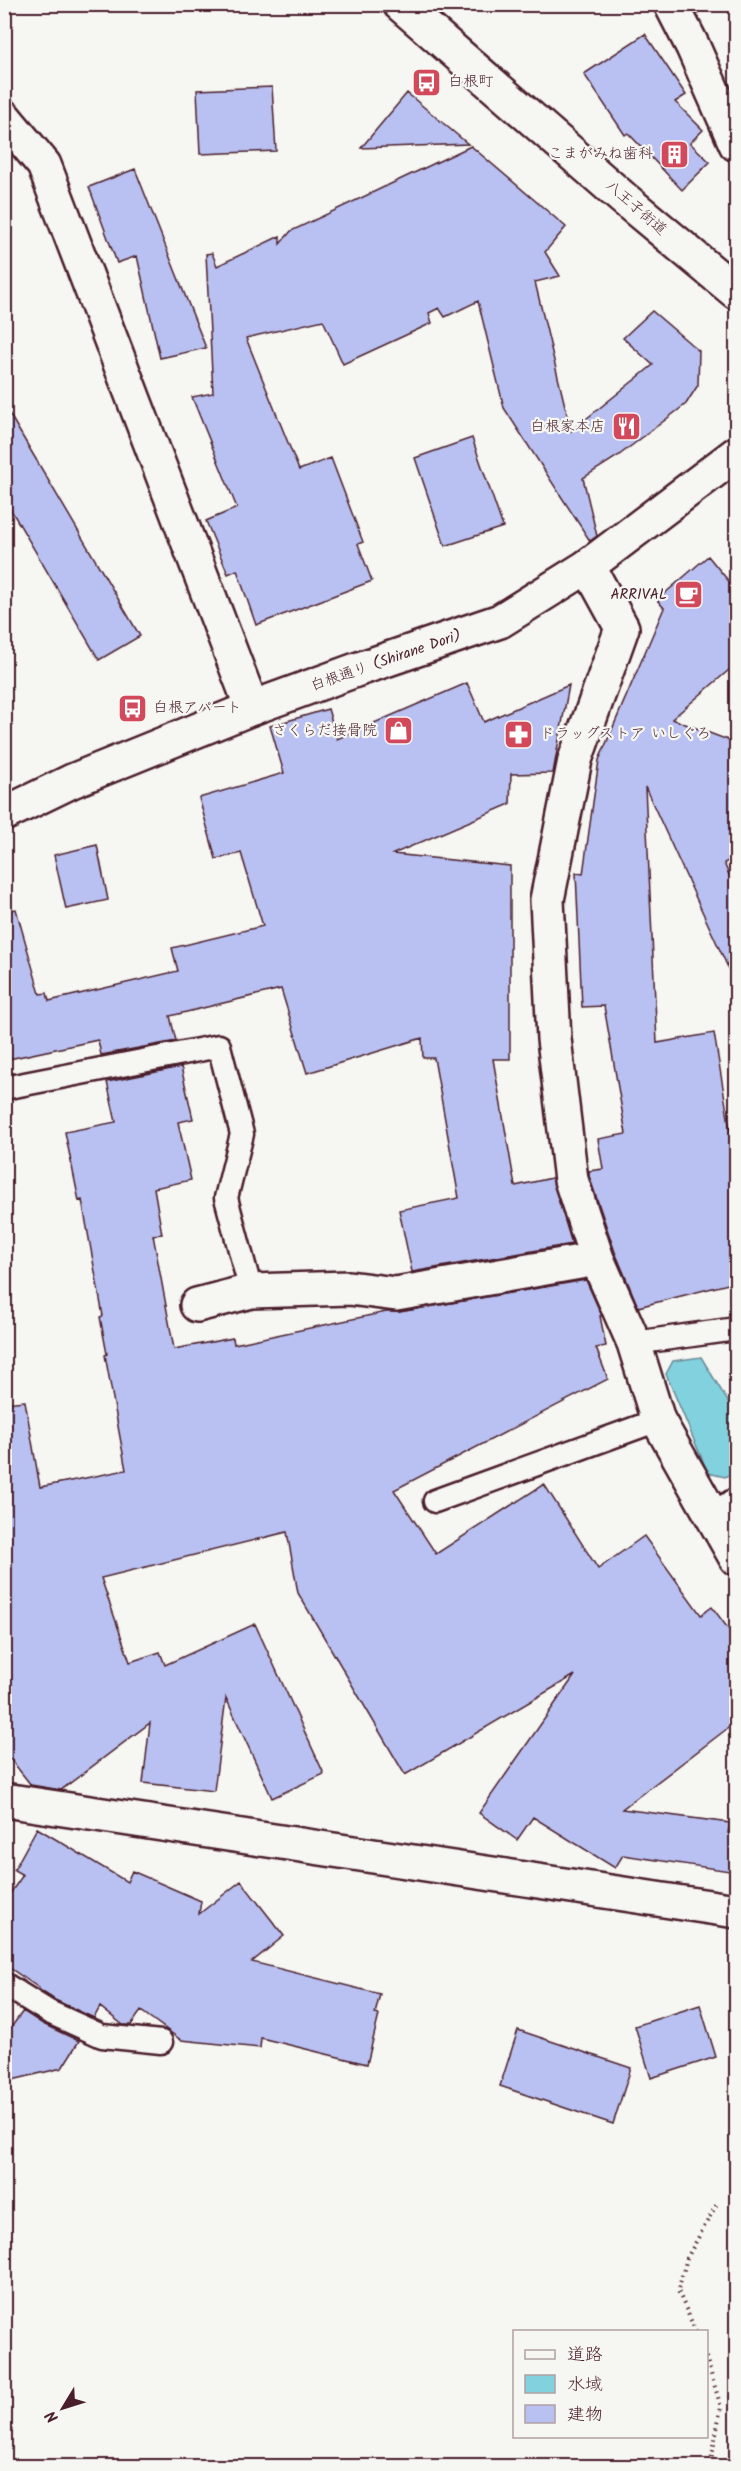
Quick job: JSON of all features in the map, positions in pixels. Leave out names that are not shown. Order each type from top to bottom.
[{"type":"main road","name":"八王子街道","points":[[400,4],[640,213],[736,292]]},
{"type":"main road","points":[[671,4],[693,47],[736,144]]},
{"type":"main road","points":[[4,117],[44,165],[252,708]]},
{"type":"main road","name":"白根通り (Shirane Dori)","points":[[4,814],[72,781],[252,708],[500,621],[588,566],[736,454]]},
{"type":"main road","points":[[588,566],[622,628],[575,760],[547,900],[554,1039],[571,1180],[597,1259],[634,1343],[658,1420],[723,1507],[736,1558]]},
{"type":"main road","points":[[197,1305],[251,1291],[349,1288],[396,1294],[597,1259]]},
{"type":"main road","points":[[4,1800],[736,1911]]},
{"type":"lane","points":[[4,1088],[219,1046],[242,1134],[226,1198],[251,1291]]},
{"type":"lane","points":[[634,1343],[736,1329]]},
{"type":"lane","points":[[435,1501],[658,1420]]},
{"type":"lane","points":[[4,1984],[49,2012],[102,2036],[161,2042]]},
{"type":"path","points":[[696,2330],[678,2291],[687,2258],[718,2202]]},
{"type":"path","points":[[708,2364],[721,2407],[710,2466]]},
{"type":"water","points":[[701,1357],[736,1415],[736,1471],[725,1477],[708,1473],[666,1374],[673,1361]]},
{"type":"building","points":[[645,34],[686,95],[675,102],[703,130],[690,143],[710,162],[682,190],[628,133],[625,135],[584,74]]},
{"type":"building","points":[[272,87],[276,151],[200,154],[197,90]]},
{"type":"building","points":[[407,93],[468,144],[361,148]]},
{"type":"building","points":[[471,146],[566,227],[545,252],[560,276],[535,282],[571,431],[653,365],[623,338],[652,311],[699,351],[698,385],[686,404],[618,456],[583,478],[597,536],[590,541],[504,408],[478,301],[445,317],[439,308],[429,313],[432,323],[343,364],[323,320],[246,338],[299,470],[331,458],[363,542],[358,544],[372,581],[256,625],[237,570],[228,574],[206,521],[237,508],[192,397],[213,393],[206,254],[212,253],[217,266],[280,236],[280,244],[291,231]]},
{"type":"building","points":[[135,169],[206,348],[160,358],[137,256],[117,263],[89,187]]},
{"type":"building","points":[[4,405],[140,636],[99,660],[4,498]]},
{"type":"building","points":[[472,438],[503,527],[445,546],[415,458]]},
{"type":"building","points":[[708,556],[736,590],[736,664],[672,719],[736,743],[736,857],[724,863],[736,891],[736,985],[645,787],[657,1043],[714,1033],[736,1166],[736,1282],[638,1307],[615,1252],[589,1176],[589,1171],[603,1169],[598,1139],[626,1134],[604,1006],[582,1007],[576,873],[583,874],[599,760],[664,608],[657,600]]},
{"type":"building","points":[[467,683],[484,722],[569,685],[553,773],[511,774],[510,804],[393,854],[510,866],[510,1059],[493,1059],[515,1186],[552,1178],[572,1244],[412,1272],[399,1210],[459,1198],[434,1058],[423,1058],[422,1038],[307,1073],[281,989],[170,1016],[176,1041],[101,1055],[98,1040],[4,1060],[4,911],[16,909],[40,994],[47,993],[49,1001],[178,971],[172,948],[263,926],[241,853],[216,859],[199,798],[284,773],[270,726],[328,709],[337,739]]},
{"type":"building","points":[[97,845],[108,900],[66,909],[54,855]]},
{"type":"building","points":[[181,1067],[193,1119],[178,1122],[191,1180],[154,1188],[162,1234],[153,1235],[174,1349],[233,1338],[234,1344],[386,1312],[399,1312],[586,1280],[602,1316],[600,1316],[606,1346],[596,1348],[608,1379],[394,1490],[436,1554],[544,1484],[598,1569],[644,1536],[701,1615],[712,1607],[736,1639],[736,1722],[622,1809],[730,1823],[728,1833],[736,1835],[736,1872],[623,1855],[615,1868],[533,1817],[517,1840],[479,1813],[575,1675],[405,1775],[298,1593],[287,1532],[101,1578],[130,1662],[160,1652],[165,1665],[255,1624],[324,1774],[272,1798],[226,1698],[214,1791],[143,1783],[150,1723],[61,1790],[31,1785],[4,1751],[4,1403],[25,1401],[40,1487],[126,1470],[105,1355],[107,1354],[100,1317],[103,1316],[82,1200],[79,1201],[65,1132],[116,1122],[107,1082]]},
{"type":"building","points":[[37,1828],[127,1882],[132,1871],[201,1901],[199,1914],[241,1881],[284,1936],[252,1962],[380,1994],[375,2014],[379,2015],[367,2064],[261,2038],[260,2048],[181,2040],[141,2011],[131,2025],[123,2025],[100,2007],[94,2018],[55,2000],[38,1989],[4,1964],[4,1902],[23,1875],[14,1870]]},
{"type":"building","points":[[700,2005],[716,2057],[651,2078],[635,2026]]},
{"type":"building","points":[[23,2011],[43,2024],[79,2041],[62,2068],[4,2082],[4,2037]]},
{"type":"building","points":[[518,2030],[631,2068],[613,2124],[500,2086]]},
{"type":"place","name":"白根町","points":[[427,82]]},
{"type":"place","name":"こまがみね歯科","points":[[674,154]]},
{"type":"place","name":"白根家本店","points":[[626,427]]},
{"type":"place","name":"ARRIVAL","points":[[688,595]]},
{"type":"place","name":"白根アパート","points":[[132,708]]},
{"type":"place","name":"さくらだ接骨院","points":[[398,731]]},
{"type":"place","name":"ドラッグストア いしぐろ","points":[[519,734]]}]
